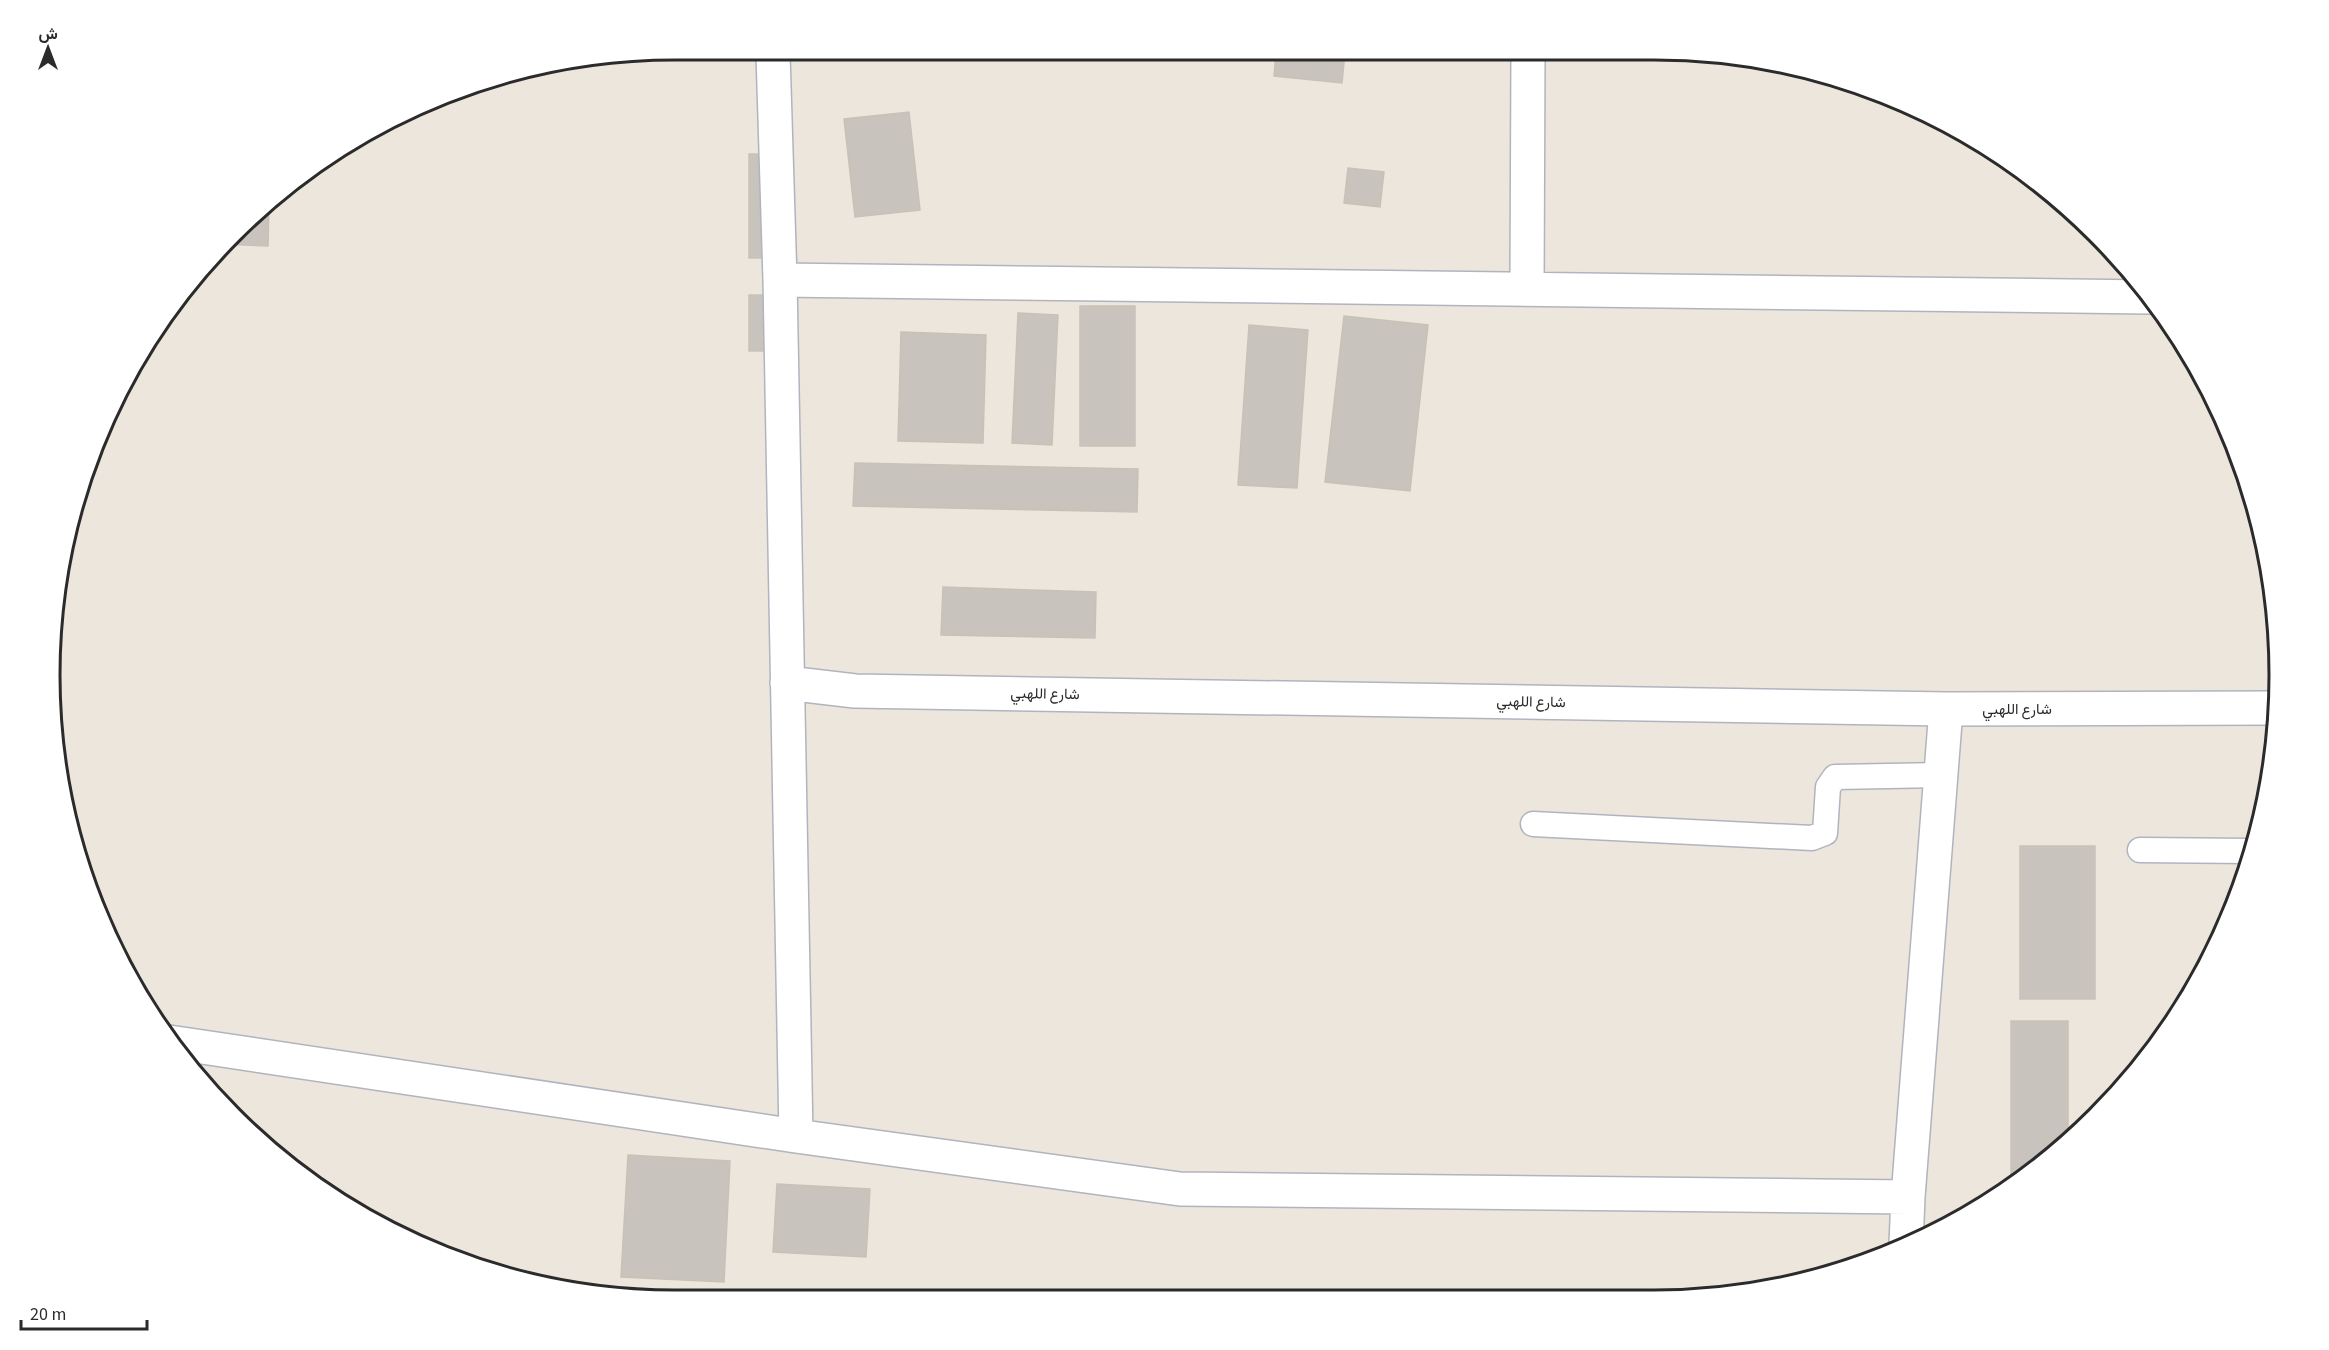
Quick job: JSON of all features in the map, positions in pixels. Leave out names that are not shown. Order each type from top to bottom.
[{"type":"street","points":[[773,60],[780,280],[796,1136]]},
{"type":"street","points":[[1527,289],[1528,60]]},
{"type":"street","points":[[780,280],[2139,297]]},
{"type":"street","name":"شارع اللهبي","points":[[787,683],[855,691],[1946,709],[2268,708]]},
{"type":"street","points":[[1906,1235],[1946,709]]},
{"type":"street","points":[[184,1044],[796,1136],[1180,1189],[1908,1197]]},
{"type":"lane","points":[[1533,824],[1812,838],[1825,832],[1828,787],[1835,777],[1941,775]]},
{"type":"lane","points":[[2140,850],[2243,851]]},
{"type":"building","points":[[1275,60],[1344,60],[1342,83],[1274,76]]},
{"type":"building","points":[[909,112],[920,210],[855,217],[844,119]]},
{"type":"building","points":[[749,154],[775,154],[775,258],[749,258]]},
{"type":"building","points":[[1348,168],[1384,172],[1380,207],[1344,203]]},
{"type":"building","points":[[269,214],[268,246],[236,245]]},
{"type":"building","points":[[749,295],[776,295],[776,351],[749,351]]},
{"type":"building","points":[[1080,306],[1135,306],[1135,446],[1080,446]]},
{"type":"building","points":[[1018,313],[1058,315],[1052,445],[1012,443]]},
{"type":"building","points":[[1344,316],[1428,325],[1410,491],[1325,482]]},
{"type":"building","points":[[1249,325],[1308,330],[1297,488],[1238,485]]},
{"type":"building","points":[[901,332],[986,335],[983,443],[898,441]]},
{"type":"building","points":[[855,463],[1138,469],[1137,512],[853,506]]},
{"type":"building","points":[[943,587],[1096,592],[1095,638],[941,635]]},
{"type":"building","points":[[2020,846],[2095,846],[2095,999],[2020,999]]},
{"type":"building","points":[[2011,1021],[2068,1021],[2068,1129],[2011,1175]]},
{"type":"building","points":[[628,1155],[730,1161],[724,1282],[621,1277]]},
{"type":"building","points":[[777,1184],[870,1189],[866,1257],[773,1252]]}]
